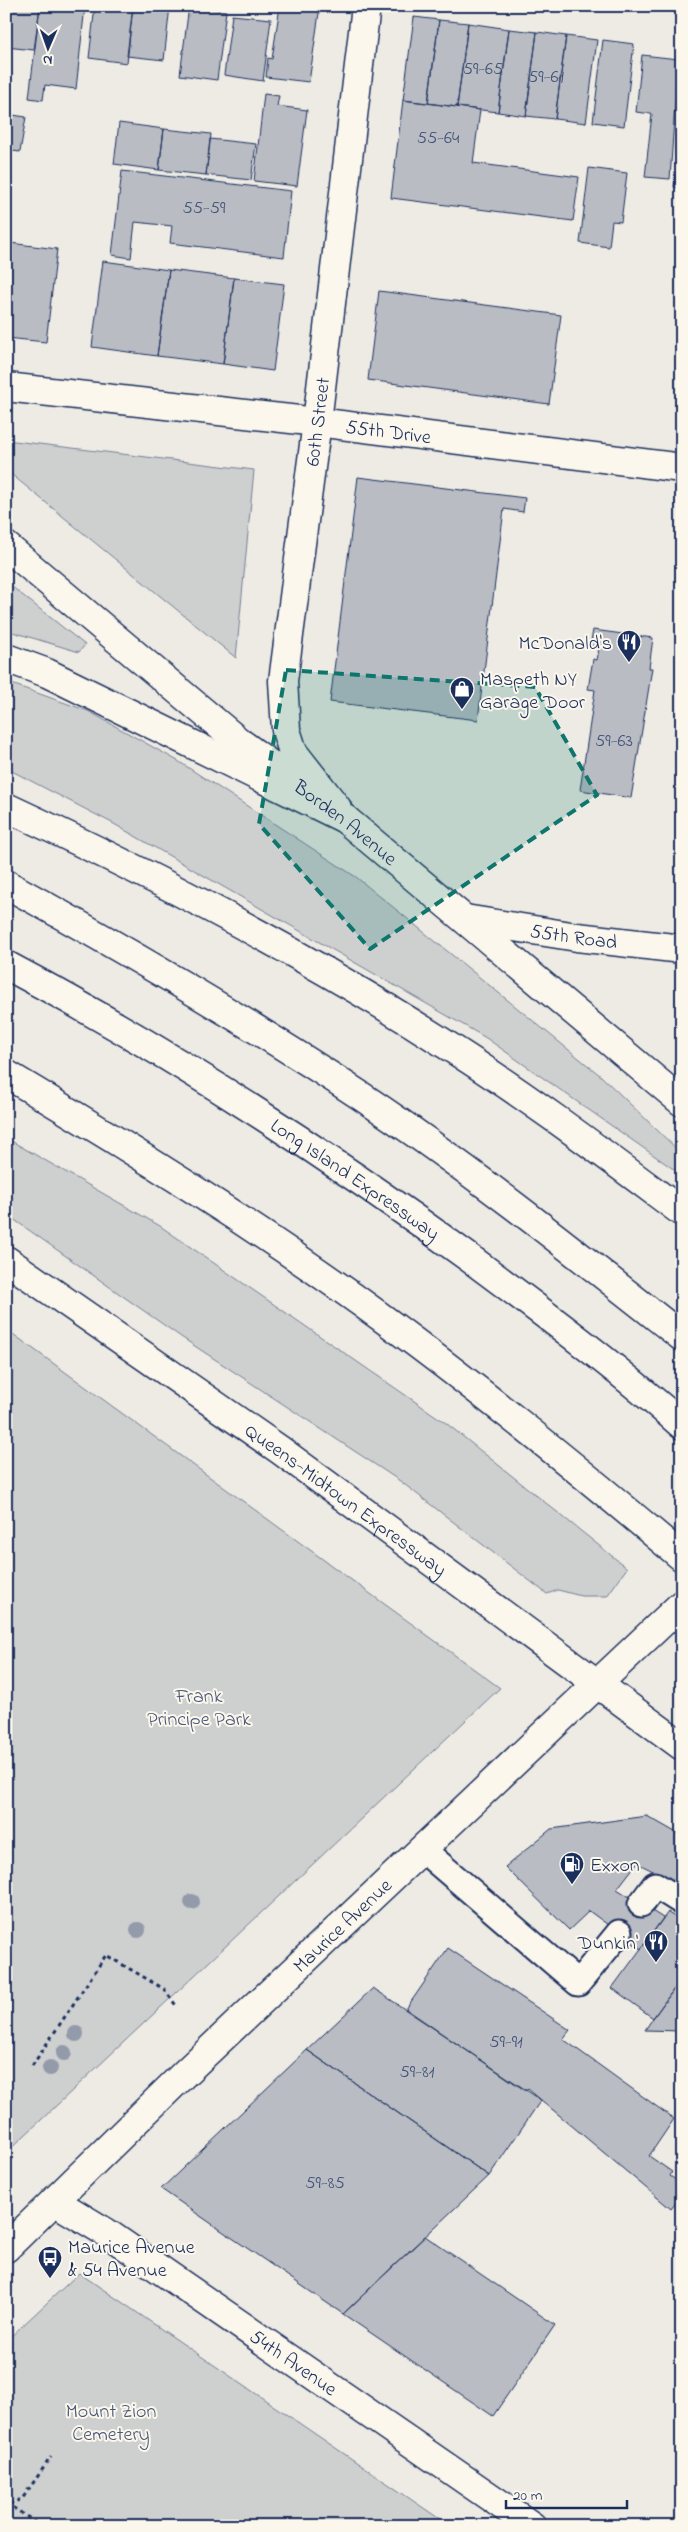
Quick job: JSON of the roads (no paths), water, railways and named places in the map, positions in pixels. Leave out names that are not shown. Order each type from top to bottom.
[{"type":"main road","name":"60th Street","points":[[345,819],[292,752],[286,730],[283,680],[317,422],[366,6]]},
{"type":"main road","name":"55th Drive","points":[[6,387],[317,422],[682,468]]},
{"type":"main road","name":"Borden Avenue","points":[[6,546],[238,741],[345,819],[682,1102]]},
{"type":"main road","points":[[6,658],[46,673],[345,819]]},
{"type":"main road","points":[[6,807],[172,888],[361,993],[455,1050],[531,1101],[682,1212]]},
{"type":"main road","points":[[6,884],[183,984],[362,1097],[447,1156],[526,1215],[682,1337]]},
{"type":"main road","name":"55th Road","points":[[465,919],[577,936],[682,949]]},
{"type":"main road","name":"Long Island Expressway","points":[[6,965],[162,1054],[296,1137],[411,1215],[519,1295],[672,1416]]},
{"type":"main road","points":[[6,1074],[179,1180],[287,1251],[384,1319],[587,1476],[682,1557]]},
{"type":"main road","name":"Queens-Midtown Expressway","points":[[6,1260],[280,1450],[682,1746]]},
{"type":"main road","name":"Maurice Avenue","points":[[10,2239],[54,2201],[186,2072],[682,1604]]},
{"type":"main road","name":"54th Avenue","points":[[54,2201],[107,2233],[532,2526]]},
{"type":"lane","points":[[423,1850],[578,1983],[618,1932]]},
{"type":"lane","points":[[641,1904],[655,1885],[682,1902]]},
{"type":"place","name":"McDonald's","points":[[629,663]]},
{"type":"place","name":"Maspeth NY Garage Door","points":[[462,710]]},
{"type":"place","name":"Exxon","points":[[572,1885]]},
{"type":"place","name":"Dunkin'","points":[[656,1963]]},
{"type":"place","name":"Maurice Avenue & 54 Avenue","points":[[50,2279]]},
{"type":"park label","name":"Frank Principe Park","points":[[199,1706]]},
{"type":"park label","name":"Mount Zion Cemetery","points":[[111,2422]]}]
